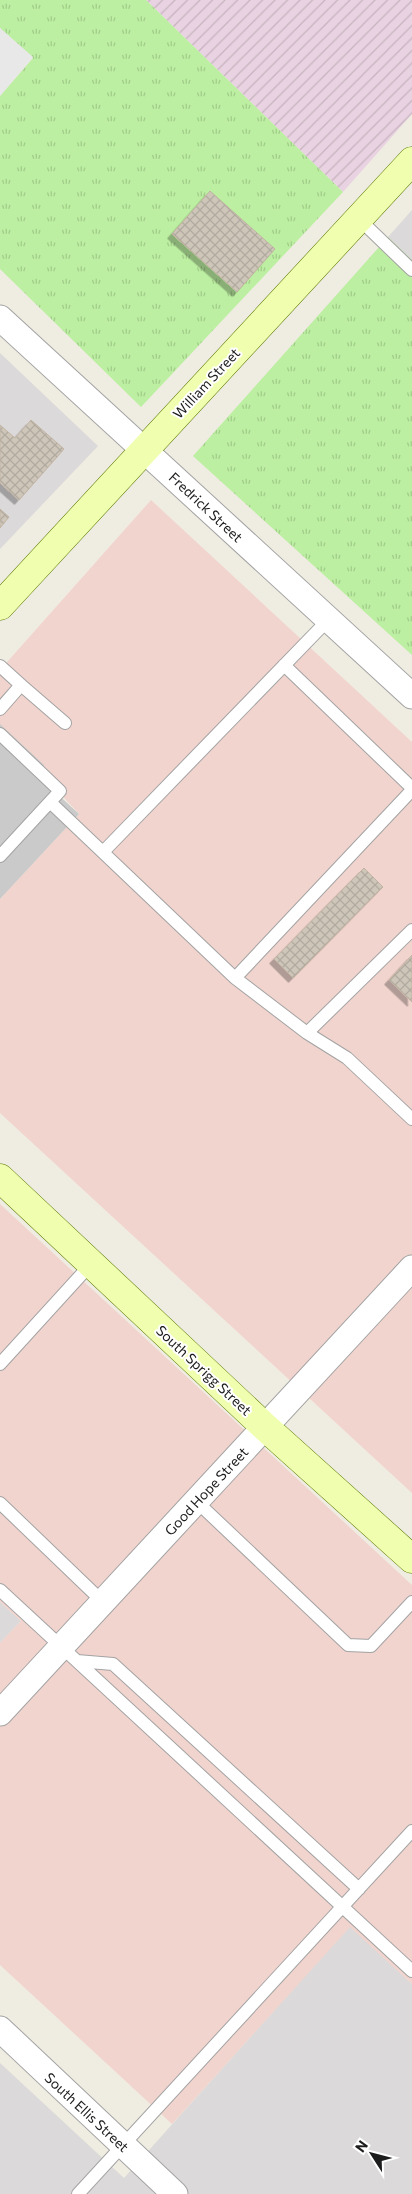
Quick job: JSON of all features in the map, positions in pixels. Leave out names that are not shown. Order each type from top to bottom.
[{"type":"main road","name":"William Street","points":[[0,606],[412,161]]},
{"type":"main road","name":"South Sprigg Street","points":[[0,1178],[265,1427],[412,1559]]},
{"type":"street","name":"Fredrick Street","points":[[0,318],[412,696]]},
{"type":"street","name":"Good Hope Street","points":[[0,1713],[69,1654],[103,1602],[412,1268]]},
{"type":"street","name":"South Ellis Street","points":[[0,2029],[175,2194]]},
{"type":"lane","points":[[359,219],[412,270]]},
{"type":"lane","points":[[103,852],[329,619]]},
{"type":"lane","points":[[234,978],[412,789],[284,665]]},
{"type":"lane","points":[[0,666],[65,723]]},
{"type":"lane","points":[[0,709],[21,685]]},
{"type":"lane","points":[[0,734],[60,791],[0,856]]},
{"type":"lane","points":[[50,802],[234,978],[307,1033],[347,1058],[412,1119]]},
{"type":"lane","points":[[307,1033],[412,930]]},
{"type":"lane","points":[[0,1364],[92,1264]]},
{"type":"lane","points":[[196,1501],[348,1645],[371,1646],[412,1602]]},
{"type":"lane","points":[[0,1503],[103,1602]]},
{"type":"lane","points":[[0,1590],[412,1971]]},
{"type":"lane","points":[[69,1654],[113,1664],[359,1889]]},
{"type":"lane","points":[[78,2194],[412,1831]]},
{"type":"shaded area","points":[[146,0],[412,0],[412,114],[343,192]]},
{"type":"shaded area","points":[[0,28],[33,57],[0,96]]},
{"type":"shaded area","points":[[412,210],[412,260],[388,237]]},
{"type":"shaded area","points":[[0,353],[98,446],[0,549]]},
{"type":"shaded area","points":[[151,500],[412,742],[412,1493],[0,1113],[0,899],[79,814],[0,728],[0,670]]},
{"type":"shaded area","points":[[0,724],[44,765],[39,777],[79,814],[0,899]]},
{"type":"shaded area","points":[[0,1204],[412,1585],[412,1984],[350,1927],[172,2124],[0,1965],[0,1643],[21,1621],[0,1602]]},
{"type":"shaded area","points":[[0,1602],[21,1621],[0,1643]]},
{"type":"shaded area","points":[[350,1926],[412,1984],[412,2194],[0,2194],[0,2063],[124,2178]]},
{"type":"green space","points":[[0,0],[146,0],[343,192],[141,407],[0,269],[0,96],[33,58],[0,28]]},
{"type":"green space","points":[[388,237],[412,260],[412,655],[193,456]]},
{"type":"building","points":[[210,191],[275,249],[237,292],[172,234]]},
{"type":"building","points":[[31,420],[64,449],[19,500],[0,483],[0,425],[15,438]]},
{"type":"building","points":[[0,509],[9,517],[0,528]]},
{"type":"building","points":[[364,868],[383,887],[293,978],[274,959]]},
{"type":"building","points":[[412,955],[412,1002],[389,980]]}]
